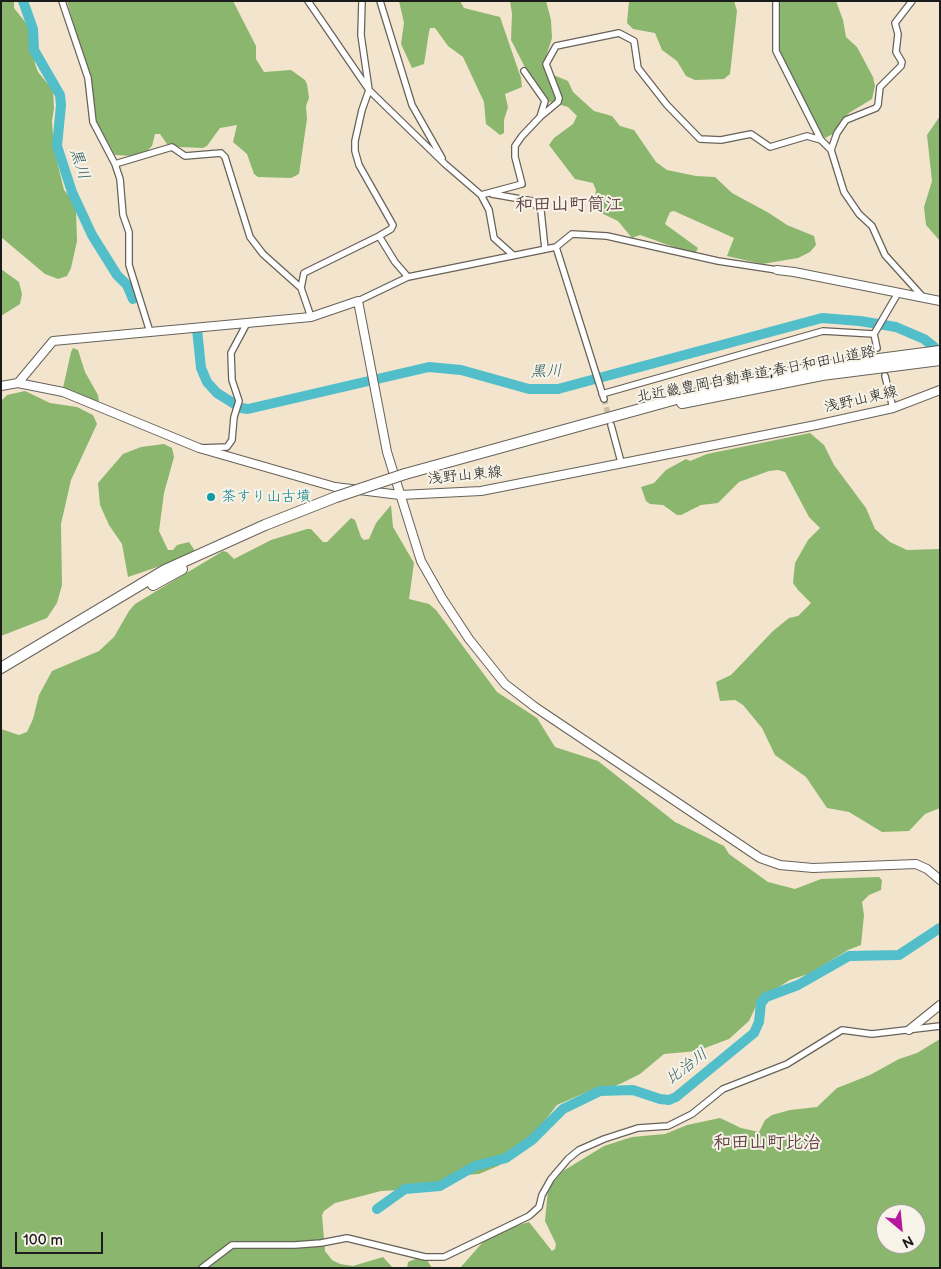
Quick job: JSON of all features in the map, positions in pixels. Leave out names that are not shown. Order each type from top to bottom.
[{"type":"highway","name":"北近畿豊岡自動車道;春日和田山道路","points":[[1,668],[165,570],[242,535],[336,497],[405,474],[727,385],[818,367],[906,354],[940,352]]},
{"type":"highway","name":"北近畿豊岡自動車道;春日和田山道路","points":[[578,426],[777,384],[940,360]]},
{"type":"highway","name":"北近畿豊岡自動車道;春日和田山道路","points":[[1,674],[52,642],[242,535]]},
{"type":"street","points":[[62,1],[88,78],[93,122],[116,164],[120,179],[123,215],[129,232],[129,266],[150,332]]},
{"type":"street","points":[[308,1],[369,90],[481,195],[489,210],[494,238],[513,255]]},
{"type":"street","points":[[301,288],[304,273],[379,236],[391,229],[393,225],[359,165],[355,151],[355,141],[362,110],[369,90],[361,35],[362,1]]},
{"type":"street","points":[[380,1],[412,105],[446,164]]},
{"type":"street","points":[[776,1],[776,51],[820,140],[831,150],[844,192],[872,226],[885,255],[922,296]]},
{"type":"street","points":[[831,150],[837,133],[846,120],[876,108],[880,87],[901,66],[902,62],[896,52],[898,34],[895,23],[912,1]]},
{"type":"street","points":[[481,195],[522,184],[515,157],[515,146],[540,117],[558,102],[559,98],[546,64],[556,46],[619,33],[634,41],[638,68],[667,105],[700,139],[721,140],[751,134],[770,147],[807,136],[820,140]]},
{"type":"street","points":[[524,71],[545,101],[540,117]]},
{"type":"street","points":[[116,164],[172,147],[185,156],[221,153],[225,157],[250,237],[263,254],[301,288],[311,317]]},
{"type":"street","points":[[490,193],[532,201],[541,211],[545,249]]},
{"type":"street","points":[[18,383],[53,341],[311,317],[358,301],[408,277],[556,247],[572,234],[607,236],[718,261],[794,272],[940,301]]},
{"type":"street","points":[[379,236],[408,277]]},
{"type":"street","points":[[556,247],[603,397],[824,331],[874,334]]},
{"type":"street","points":[[877,348],[874,334],[898,293]]},
{"type":"street","points":[[358,301],[387,452],[421,561],[442,598],[490,668],[504,684],[535,707],[760,858],[780,865],[813,868],[916,864],[927,869],[940,880]]},
{"type":"street","points":[[199,448],[227,446],[232,440],[234,417],[239,401],[232,380],[231,353],[247,323]]},
{"type":"street","points":[[885,376],[893,408]]},
{"type":"street","name":"浅野山東線","points":[[1,386],[18,383],[64,392],[199,448],[334,488],[400,496],[481,491],[893,408],[940,390]]},
{"type":"street","points":[[611,425],[621,462]]},
{"type":"street","points":[[909,1030],[940,1005]]},
{"type":"street","points":[[202,1268],[232,1245],[294,1245],[321,1243],[347,1238],[425,1257],[444,1257],[529,1216],[539,1208],[542,1195],[551,1179],[568,1159],[579,1150],[604,1139],[638,1128],[668,1126],[692,1114],[723,1089],[787,1064],[842,1030],[872,1034],[940,1026]]},
{"type":"green space","points":[[1,1],[14,1],[14,8],[30,28],[35,64],[38,72],[53,90],[54,108],[52,121],[54,149],[64,190],[73,201],[76,210],[77,241],[71,268],[67,276],[58,279],[45,274],[1,237]]},
{"type":"green space","points":[[67,1],[233,1],[256,46],[256,59],[264,72],[291,70],[305,80],[307,84],[309,98],[306,106],[307,119],[299,174],[291,178],[258,177],[254,174],[247,154],[233,142],[237,125],[220,128],[207,146],[203,148],[180,147],[167,144],[160,134],[155,134],[152,146],[146,152],[133,156],[115,155],[97,123],[92,90]]},
{"type":"green space","points":[[399,1],[460,1],[464,8],[500,17],[521,78],[522,87],[505,94],[508,107],[504,120],[504,133],[500,135],[486,124],[484,102],[463,57],[448,46],[435,28],[430,28],[424,64],[412,68],[401,44],[404,23]]},
{"type":"green space","points":[[510,1],[546,1],[551,20],[552,38],[544,63],[551,74],[568,81],[573,92],[594,111],[612,116],[620,126],[634,130],[656,162],[667,170],[696,176],[715,177],[732,193],[787,225],[814,236],[816,245],[810,252],[798,258],[762,264],[727,256],[734,238],[674,211],[670,212],[665,224],[698,248],[696,252],[691,253],[640,235],[632,238],[618,221],[597,211],[594,203],[596,190],[593,183],[575,179],[549,145],[554,138],[573,124],[577,116],[568,107],[547,101],[531,79],[511,40],[512,14]]},
{"type":"green space","points":[[629,1],[734,1],[737,11],[730,74],[724,79],[695,80],[686,76],[677,61],[662,50],[655,33],[633,29],[627,23]]},
{"type":"green space","points":[[780,1],[836,1],[843,20],[846,37],[857,47],[873,77],[875,86],[872,99],[849,113],[833,134],[825,138],[793,78],[778,56]]},
{"type":"green space","points":[[940,116],[940,241],[926,225],[924,207],[932,181],[927,135]]},
{"type":"green space","points":[[1,269],[19,282],[22,294],[20,304],[1,316]]},
{"type":"green space","points":[[73,348],[78,350],[85,372],[98,395],[99,402],[63,388]]},
{"type":"green space","points":[[25,391],[50,403],[77,407],[93,415],[97,424],[71,480],[61,524],[62,585],[57,603],[47,618],[1,636],[1,401],[7,395]]},
{"type":"green space","points":[[810,433],[824,445],[834,465],[866,508],[875,529],[890,542],[907,550],[940,549],[940,808],[925,814],[909,831],[882,832],[849,812],[827,808],[806,777],[775,755],[762,728],[743,705],[735,700],[720,701],[716,682],[731,675],[773,631],[789,618],[798,616],[811,603],[793,583],[795,563],[808,540],[820,528],[809,517],[785,472],[778,470],[769,471],[739,482],[718,503],[701,505],[681,515],[677,515],[663,505],[650,504],[646,501],[641,487],[654,483],[666,470],[686,459],[690,461],[707,454]]},
{"type":"green space","points":[[164,444],[172,448],[174,457],[164,493],[159,531],[168,550],[173,550],[177,545],[189,542],[195,551],[184,558],[128,577],[122,544],[109,525],[100,505],[98,483],[123,454],[141,447]]},
{"type":"green space","points":[[391,505],[393,527],[414,563],[409,599],[429,604],[436,610],[497,692],[537,718],[555,747],[598,761],[675,822],[724,846],[729,854],[768,882],[795,889],[821,879],[879,877],[882,880],[881,890],[869,895],[862,902],[864,915],[861,945],[848,950],[811,973],[790,980],[766,995],[757,1004],[749,1021],[729,1039],[697,1051],[664,1054],[640,1074],[622,1083],[609,1088],[596,1088],[557,1105],[529,1141],[510,1159],[498,1166],[479,1174],[465,1175],[436,1188],[381,1191],[335,1203],[324,1211],[322,1215],[325,1251],[332,1260],[340,1264],[353,1266],[383,1257],[393,1268],[1,1268],[1,729],[19,735],[27,732],[33,719],[39,695],[52,671],[99,651],[114,637],[135,604],[223,551],[227,552],[234,559],[271,540],[307,529],[311,529],[323,542],[327,542],[351,518],[355,520],[361,537],[364,540],[369,539],[376,523]]},
{"type":"green space","points":[[940,1039],[940,1268],[460,1268],[490,1234],[529,1222],[552,1251],[555,1249],[556,1244],[545,1221],[548,1189],[563,1171],[604,1146],[632,1137],[665,1134],[687,1125],[720,1118],[741,1128],[759,1132],[765,1120],[772,1115],[790,1110],[817,1107],[837,1088],[870,1075],[899,1059],[917,1053]]},
{"type":"green space","points":[[418,1258],[427,1260],[432,1268],[407,1268],[408,1262]]},
{"type":"waterway","name":"黒川","points":[[23,1],[33,29],[34,50],[60,95],[61,105],[57,146],[72,192],[92,235],[117,275],[127,285],[133,299]]},
{"type":"waterway","name":"黒川","points":[[197,329],[201,368],[207,382],[217,393],[241,408],[248,409],[429,367],[461,370],[529,389],[558,389],[822,318],[860,321],[896,327],[924,339],[940,354]]},
{"type":"waterway","name":"比治川","points":[[377,1209],[405,1189],[440,1186],[475,1166],[506,1158],[532,1140],[563,1109],[600,1091],[633,1090],[660,1099],[669,1100],[676,1097],[754,1033],[759,1022],[761,1003],[766,997],[798,985],[849,956],[899,955],[940,928]]},
{"type":"tunnel","points":[[604,399],[609,418]]},
{"type":"place","name":"茶すり山古墳","points":[[211,497]]},
{"type":"district","name":"和田山町筒江","points":[[569,205]]},
{"type":"district","name":"和田山町比治","points":[[767,1143]]}]
